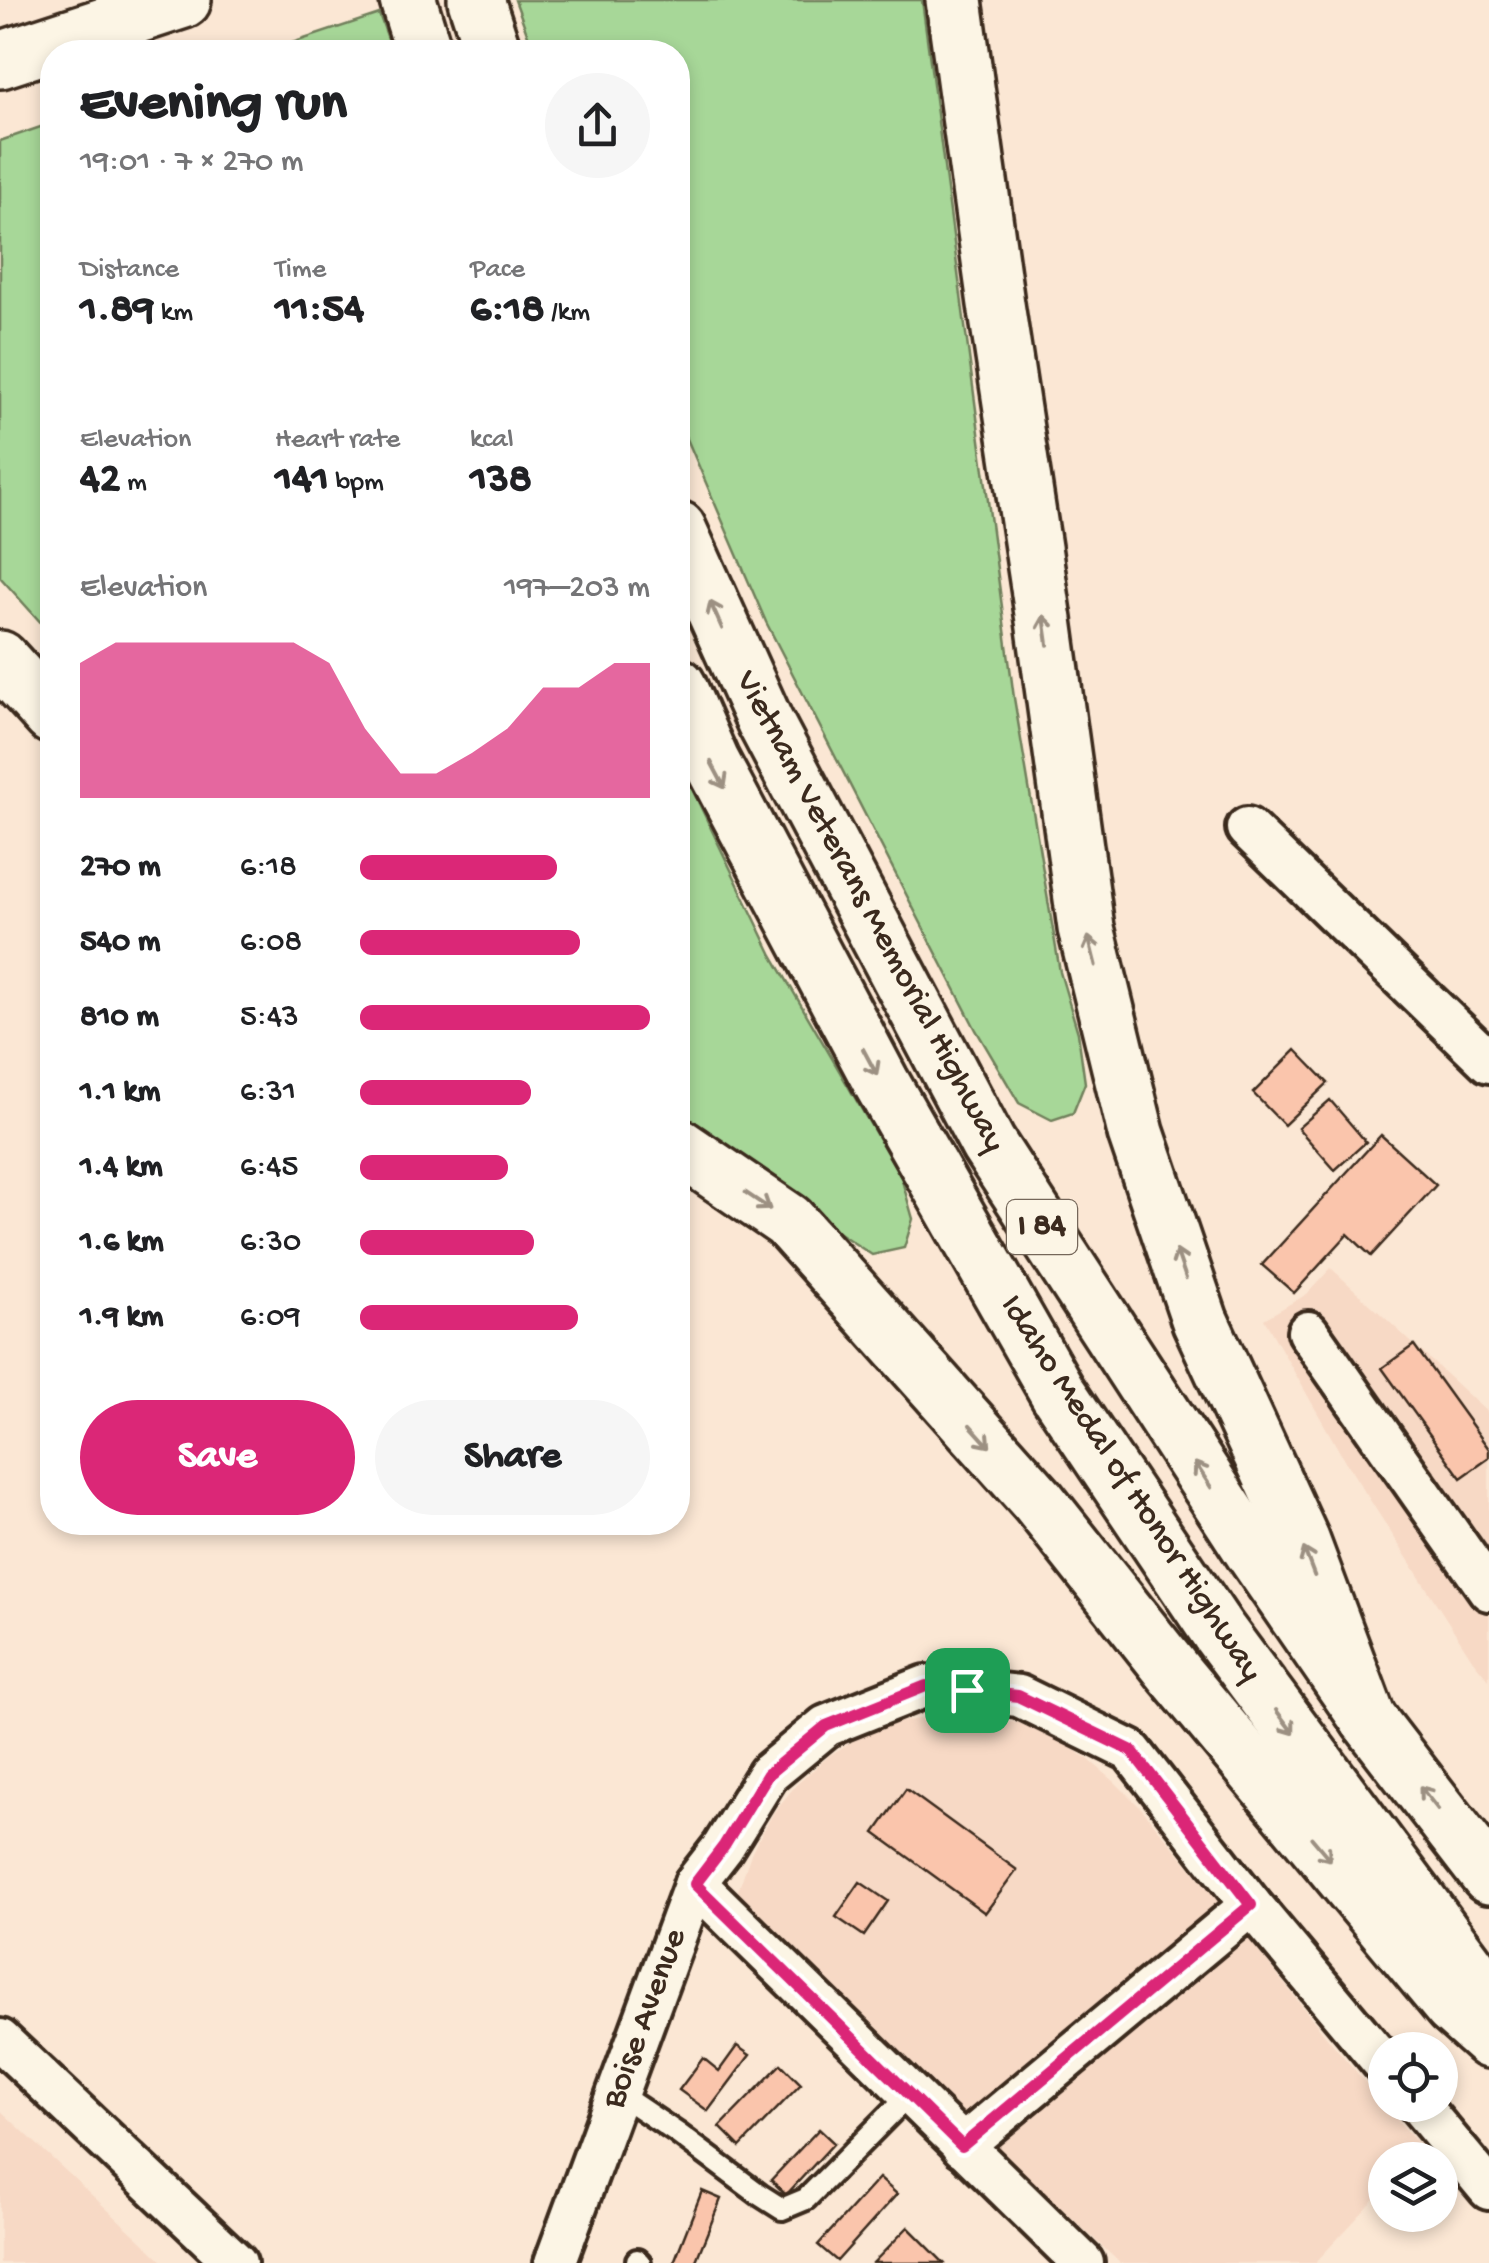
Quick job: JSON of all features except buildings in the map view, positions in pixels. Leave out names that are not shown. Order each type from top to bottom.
[{"type":"main road","points":[[61,40],[183,0]]},
{"type":"main road","points":[[408,0],[420,40]]},
{"type":"main road","points":[[476,0],[489,40]]},
{"type":"main road","points":[[954,0],[1086,928],[1136,1133],[1200,1321],[1301,1540],[1368,1719]]},
{"type":"main road","points":[[0,60],[40,47]]},
{"type":"main road","name":"Vietnam Veterans Memorial Highway","points":[[690,556],[765,722],[988,1144],[1253,1552],[1368,1719],[1489,1876]]},
{"type":"main road","points":[[0,659],[40,703]]},
{"type":"main road","name":"Idaho Medal of Honor Highway","points":[[690,713],[711,761],[881,1082],[1058,1392],[1218,1631],[1489,1996]]},
{"type":"main road","points":[[690,1154],[788,1221],[1038,1501],[1174,1674],[1452,2008],[1489,2040]]},
{"type":"street","points":[[1247,828],[1489,1062]]},
{"type":"street","points":[[1308,1332],[1489,1590]]},
{"type":"street","name":"Boise Avenue","points":[[555,2263],[695,1884],[724,1846],[768,1774],[826,1726],[926,1686],[1018,1696],[1132,1751],[1251,1905],[1368,2045]]},
{"type":"street","points":[[695,1884],[1083,2263]]},
{"type":"street","points":[[962,2146],[1251,1905]]},
{"type":"street","points":[[0,2040],[236,2263]]},
{"type":"street","points":[[1433,2122],[1489,2189]]},
{"type":"lane","points":[[619,2094],[782,2209],[806,2198],[910,2094]]},
{"type":"shaded area","points":[[1331,1268],[1489,1414],[1489,1680],[1345,1461],[1264,1319],[1307,1294]]},
{"type":"shaded area","points":[[978,1716],[1019,1723],[1053,1736],[1088,1759],[1141,1808],[1368,2086],[1368,2122],[1399,2122],[1416,2142],[1368,2142],[1368,2206],[1315,2263],[1120,2263],[745,1912],[738,1902],[738,1891],[752,1851],[774,1812],[796,1785],[830,1755],[863,1735],[900,1722]]},
{"type":"shaded area","points":[[0,2110],[165,2263],[0,2263]]},
{"type":"green space","points":[[515,0],[922,0],[1014,698],[1060,972],[1078,1033],[1085,1083],[1073,1113],[1052,1120],[1019,1103],[976,1030],[766,622],[690,446],[690,40],[530,40]]},
{"type":"green space","points":[[379,14],[389,40],[301,40]]},
{"type":"green space","points":[[40,127],[40,622],[0,577],[0,141]]},
{"type":"green space","points":[[690,785],[772,955],[901,1177],[913,1219],[904,1248],[872,1255],[821,1221],[771,1180],[690,1127]]},
{"type":"route","points":[[926,1686],[967,1690],[1018,1696],[1132,1751],[1251,1905],[962,2146],[695,1884],[724,1846],[768,1774],[826,1726],[926,1686]]}]
